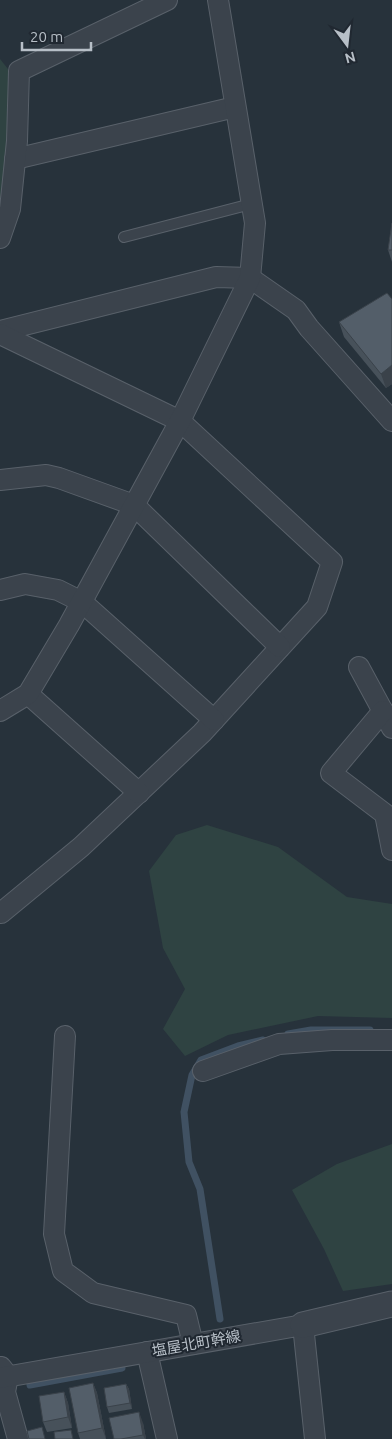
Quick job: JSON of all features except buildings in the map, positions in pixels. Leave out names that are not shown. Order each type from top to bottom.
[{"type":"street","points":[[0,238],[10,209],[15,159],[19,71],[167,0]]},
{"type":"street","points":[[0,712],[28,694],[82,602],[180,420],[250,278],[254,223],[218,0]]},
{"type":"street","points":[[15,159],[235,107]]},
{"type":"street","points":[[0,333],[216,277],[250,278],[296,310],[309,328],[392,421]]},
{"type":"street","points":[[0,333],[180,420],[332,562],[317,607],[214,720],[82,847],[1,913]]},
{"type":"street","points":[[0,480],[46,474],[134,505],[280,647]]},
{"type":"street","points":[[0,590],[25,584],[58,590],[82,602],[214,720]]},
{"type":"street","points":[[359,667],[388,720],[331,773],[385,814],[392,850]]},
{"type":"street","points":[[28,694],[139,793]]},
{"type":"street","points":[[65,1036],[54,1234],[63,1271],[92,1293],[186,1316],[193,1344]]},
{"type":"street","points":[[203,1071],[279,1044],[332,1040],[392,1040]]},
{"type":"street","name":"塩屋北町幹線","points":[[3,1373],[147,1352],[303,1325],[392,1304]]},
{"type":"street","points":[[303,1325],[315,1439]]},
{"type":"street","points":[[147,1352],[167,1439]]},
{"type":"street","points":[[3,1373],[5,1392],[18,1439]]},
{"type":"lane","points":[[124,237],[251,204]]},
{"type":"green space","points":[[0,59],[8,69],[9,128],[7,167],[0,202]]},
{"type":"green space","points":[[207,825],[278,847],[347,897],[392,904],[392,1018],[318,1016],[228,1035],[185,1056],[163,1029],[185,989],[163,948],[149,871],[176,835]]},
{"type":"green space","points":[[392,1144],[392,1284],[343,1291],[324,1249],[292,1190],[337,1164]]},
{"type":"waterway","points":[[288,1034],[311,1030],[370,1030]]},
{"type":"waterway","points":[[220,1319],[200,1189],[189,1162],[184,1112],[192,1075],[201,1060],[238,1046],[263,1040]]},
{"type":"waterway","points":[[30,1385],[122,1368]]}]
